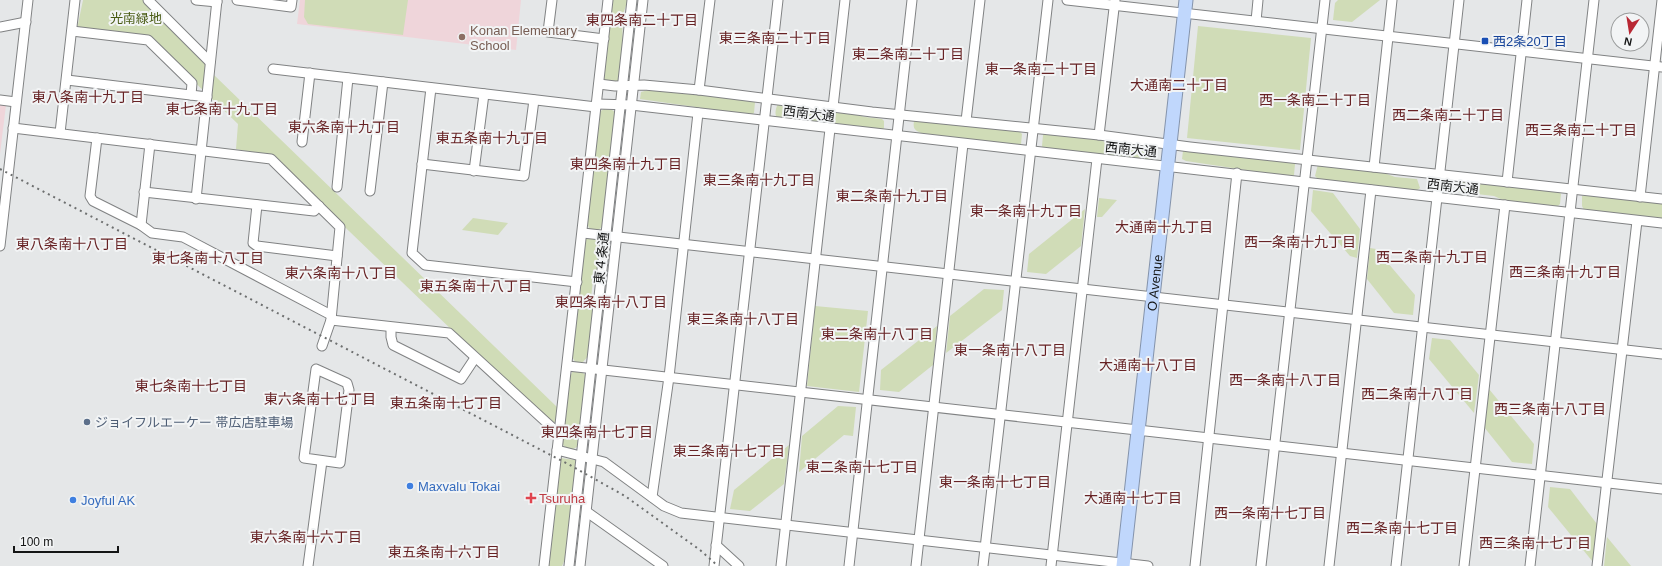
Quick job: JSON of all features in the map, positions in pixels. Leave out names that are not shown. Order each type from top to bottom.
[{"type":"highway","name":"O Avenue","points":[[1123,564],[1186,0]]},
{"type":"street","points":[[0,246],[28,0]]},
{"type":"street","points":[[60,133],[75,0]]},
{"type":"street","points":[[148,0],[210,62]]},
{"type":"street","points":[[196,0],[217,1],[196,198]]},
{"type":"street","points":[[237,0],[291,6],[292,0]]},
{"type":"street","points":[[552,0],[548,32],[604,39]]},
{"type":"street","points":[[544,566],[558,433],[568,366],[608,0]]},
{"type":"street","name":"東４条通","points":[[569,566],[632,0]]},
{"type":"street","name":"東４条通","points":[[580,566],[643,0]]},
{"type":"street","points":[[699,90],[710,0]]},
{"type":"street","points":[[714,566],[778,0]]},
{"type":"street","points":[[833,107],[845,0]]},
{"type":"street","points":[[848,566],[912,0]]},
{"type":"street","points":[[966,121],[980,0]]},
{"type":"street","points":[[983,566],[1048,0]]},
{"type":"street","points":[[1067,0],[1114,3],[1184,14],[1658,66]]},
{"type":"street","points":[[1256,21],[1258,0]]},
{"type":"street","points":[[1261,566],[1325,0]]},
{"type":"street","points":[[1374,167],[1392,0]]},
{"type":"street","points":[[1396,566],[1459,0]]},
{"type":"street","points":[[1507,182],[1527,0]]},
{"type":"street","points":[[1530,566],[1594,0]]},
{"type":"street","points":[[1640,197],[1658,66],[1662,0]]},
{"type":"street","points":[[1099,135],[1114,3]]},
{"type":"street","points":[[0,27],[26,22]]},
{"type":"street","points":[[72,31],[148,40],[192,83],[208,86]]},
{"type":"street","name":"西南大通","points":[[273,69],[534,100],[597,105],[631,105],[963,144],[1237,173],[1662,223]]},
{"type":"street","points":[[302,142],[310,73]]},
{"type":"street","points":[[337,187],[348,78]]},
{"type":"street","points":[[66,80],[207,97]]},
{"type":"street","points":[[370,191],[383,82]]},
{"type":"street","points":[[190,95],[192,83]]},
{"type":"street","name":"西南大通","points":[[599,84],[699,90],[833,107],[1099,135],[1662,199]]},
{"type":"street","points":[[431,88],[412,253],[425,265],[577,282]]},
{"type":"street","points":[[474,171],[484,94]]},
{"type":"street","points":[[0,100],[16,102]]},
{"type":"street","points":[[422,164],[524,176],[534,100]]},
{"type":"street","points":[[652,497],[669,377],[698,113]]},
{"type":"street","points":[[13,128],[271,159],[340,227],[331,317],[322,346]]},
{"type":"street","points":[[781,566],[830,129]]},
{"type":"street","points":[[97,138],[90,196],[93,201],[141,224],[152,233],[183,237],[331,317],[391,328],[449,333],[558,433]]},
{"type":"street","points":[[141,224],[150,144]]},
{"type":"street","points":[[916,566],[963,144]]},
{"type":"street","points":[[1051,566],[1081,289],[1097,159]]},
{"type":"street","points":[[1195,566],[1237,173]]},
{"type":"street","points":[[1329,566],[1372,190]]},
{"type":"street","points":[[144,192],[314,211],[319,206]]},
{"type":"street","points":[[256,205],[253,243],[257,246],[337,256]]},
{"type":"street","points":[[1464,566],[1505,205]]},
{"type":"street","points":[[1597,566],[1608,483],[1637,221]]},
{"type":"street","points":[[583,233],[1662,354]]},
{"type":"street","points":[[391,328],[393,345],[461,379],[475,358]]},
{"type":"street","points":[[568,366],[1662,489]]},
{"type":"street","points":[[316,369],[347,383],[349,390],[340,463],[322,461],[304,458],[316,369]]},
{"type":"street","points":[[557,450],[604,462],[664,506],[681,513],[1148,566]]},
{"type":"street","points":[[308,566],[322,461]]},
{"type":"street","points":[[587,512],[662,566]]},
{"type":"street","points":[[716,545],[739,566]]},
{"type":"shaded area","name":"Konan Elementary School","points":[[300,0],[521,0],[516,50],[297,24]]},
{"type":"shaded area","points":[[0,104],[6,105],[0,154]]},
{"type":"green space","name":"光南緑地","points":[[83,0],[143,0],[206,62],[213,74],[558,408],[555,422],[550,422],[481,358],[271,156],[236,149],[238,124],[149,38],[77,29]]},
{"type":"green space","points":[[305,0],[408,0],[403,35],[308,24],[304,17]]},
{"type":"green space","points":[[613,0],[628,0],[622,17],[623,49],[620,80],[617,83],[605,82],[603,78]]},
{"type":"green space","points":[[1338,0],[1380,0],[1352,22],[1333,20],[1335,3]]},
{"type":"green space","points":[[1198,26],[1311,38],[1300,150],[1187,138]]},
{"type":"green space","points":[[652,89],[753,101],[755,102],[754,113],[751,115],[640,99],[641,92]]},
{"type":"green space","points":[[779,103],[843,111],[865,117],[882,119],[884,121],[884,128],[880,131],[777,118],[776,110]]},
{"type":"green space","points":[[604,109],[615,112],[603,226],[597,231],[590,230],[587,223],[599,112]]},
{"type":"green space","points":[[914,121],[1019,131],[1022,134],[1021,144],[1018,146],[921,133],[914,128]]},
{"type":"green space","points":[[1045,133],[1096,139],[1114,145],[1152,149],[1154,151],[1153,158],[1151,161],[1043,148],[1043,135]]},
{"type":"green space","points":[[1186,150],[1293,162],[1295,164],[1294,175],[1291,177],[1186,161],[1182,159],[1183,151]]},
{"type":"green space","points":[[1318,164],[1379,171],[1395,177],[1417,179],[1420,188],[1416,191],[1318,179],[1315,176]]},
{"type":"green space","points":[[1460,180],[1559,192],[1561,194],[1560,204],[1557,207],[1505,201],[1494,196],[1459,192],[1456,188],[1457,182]]},
{"type":"green space","points":[[1313,190],[1333,193],[1360,229],[1357,258],[1350,256],[1311,211]]},
{"type":"green space","points":[[1587,195],[1662,203],[1662,218],[1584,210],[1582,206],[1582,196]]},
{"type":"green space","points":[[1099,198],[1117,200],[1102,217],[1097,217]]},
{"type":"green space","points":[[1085,209],[1081,246],[1046,274],[1027,272],[1029,254]]},
{"type":"green space","points":[[473,218],[508,223],[498,235],[462,230]]},
{"type":"green space","points":[[590,237],[598,239],[601,243],[598,274],[593,281],[591,297],[594,310],[589,355],[583,362],[575,362],[572,356],[585,240]]},
{"type":"green space","points":[[1370,248],[1376,249],[1415,295],[1413,315],[1394,313],[1367,279]]},
{"type":"green space","points":[[984,289],[1004,290],[1002,310],[946,353],[950,316]]},
{"type":"green space","points":[[815,306],[868,311],[859,392],[807,386]]},
{"type":"green space","points":[[937,326],[933,365],[899,392],[880,390],[881,370]]},
{"type":"green space","points":[[1432,338],[1450,340],[1479,375],[1474,413],[1429,359]]},
{"type":"green space","points":[[573,371],[581,372],[586,375],[577,447],[573,449],[566,448],[561,443],[570,376]]},
{"type":"green space","points":[[1489,389],[1534,444],[1532,464],[1512,462],[1484,427]]},
{"type":"green space","points":[[838,406],[856,407],[853,436],[844,435],[799,472],[802,436]]},
{"type":"green space","points":[[789,445],[784,484],[750,511],[730,509],[734,490]]},
{"type":"green space","points":[[561,458],[575,460],[577,465],[568,552],[562,566],[548,566]]},
{"type":"green space","points":[[1550,487],[1570,489],[1597,524],[1593,562],[1548,507]]},
{"type":"green space","points":[[1607,537],[1631,566],[1604,566]]},
{"type":"railway","points":[[0,169],[568,464],[625,496],[700,550],[718,566]]},
{"type":"place","name":"Konan Elementary School","points":[[462,37]]},
{"type":"place","name":"西2条20丁目","points":[[1485,41]]},
{"type":"place","name":"ジョイフルエーケー 帯広店駐車場","points":[[87,422]]},
{"type":"place","name":"Maxvalu Tokai","points":[[410,486]]},
{"type":"place","name":"Tsuruha","points":[[531,498]]},
{"type":"place","name":"Joyful AK","points":[[73,500]]},
{"type":"district","name":"東四条南二十丁目","points":[[642,20]]},
{"type":"district","name":"東三条南二十丁目","points":[[775,38]]},
{"type":"district","name":"東二条南二十丁目","points":[[908,54]]},
{"type":"district","name":"東一条南二十丁目","points":[[1041,69]]},
{"type":"district","name":"大通南二十丁目","points":[[1179,85]]},
{"type":"district","name":"東八条南十九丁目","points":[[88,97]]},
{"type":"district","name":"西一条南二十丁目","points":[[1315,100]]},
{"type":"district","name":"東七条南十九丁目","points":[[222,109]]},
{"type":"district","name":"西二条南二十丁目","points":[[1448,115]]},
{"type":"district","name":"東六条南十九丁目","points":[[344,127]]},
{"type":"district","name":"西三条南二十丁目","points":[[1581,130]]},
{"type":"district","name":"東五条南十九丁目","points":[[492,138]]},
{"type":"district","name":"東四条南十九丁目","points":[[626,164]]},
{"type":"district","name":"東三条南十九丁目","points":[[759,180]]},
{"type":"district","name":"東二条南十九丁目","points":[[892,196]]},
{"type":"district","name":"東一条南十九丁目","points":[[1026,211]]},
{"type":"district","name":"大通南十九丁目","points":[[1164,227]]},
{"type":"district","name":"西一条南十九丁目","points":[[1300,242]]},
{"type":"district","name":"東八条南十八丁目","points":[[72,244]]},
{"type":"district","name":"西二条南十九丁目","points":[[1432,257]]},
{"type":"district","name":"東七条南十八丁目","points":[[208,258]]},
{"type":"district","name":"西三条南十九丁目","points":[[1565,272]]},
{"type":"district","name":"東六条南十八丁目","points":[[341,273]]},
{"type":"district","name":"東五条南十八丁目","points":[[476,286]]},
{"type":"district","name":"東四条南十八丁目","points":[[611,302]]},
{"type":"district","name":"東三条南十八丁目","points":[[743,319]]},
{"type":"district","name":"東二条南十八丁目","points":[[877,334]]},
{"type":"district","name":"東一条南十八丁目","points":[[1010,350]]},
{"type":"district","name":"大通南十八丁目","points":[[1148,365]]},
{"type":"district","name":"西一条南十八丁目","points":[[1285,380]]},
{"type":"district","name":"東七条南十七丁目","points":[[191,386]]},
{"type":"district","name":"西二条南十八丁目","points":[[1417,394]]},
{"type":"district","name":"東六条南十七丁目","points":[[320,399]]},
{"type":"district","name":"東五条南十七丁目","points":[[446,403]]},
{"type":"district","name":"西三条南十八丁目","points":[[1550,409]]},
{"type":"district","name":"東四条南十七丁目","points":[[597,432]]},
{"type":"district","name":"東三条南十七丁目","points":[[729,451]]},
{"type":"district","name":"東二条南十七丁目","points":[[862,467]]},
{"type":"district","name":"東一条南十七丁目","points":[[995,482]]},
{"type":"district","name":"大通南十七丁目","points":[[1133,498]]},
{"type":"district","name":"西一条南十七丁目","points":[[1270,513]]},
{"type":"district","name":"西二条南十七丁目","points":[[1402,528]]},
{"type":"district","name":"東六条南十六丁目","points":[[306,537]]},
{"type":"district","name":"西三条南十七丁目","points":[[1535,543]]},
{"type":"district","name":"東五条南十六丁目","points":[[444,552]]}]
